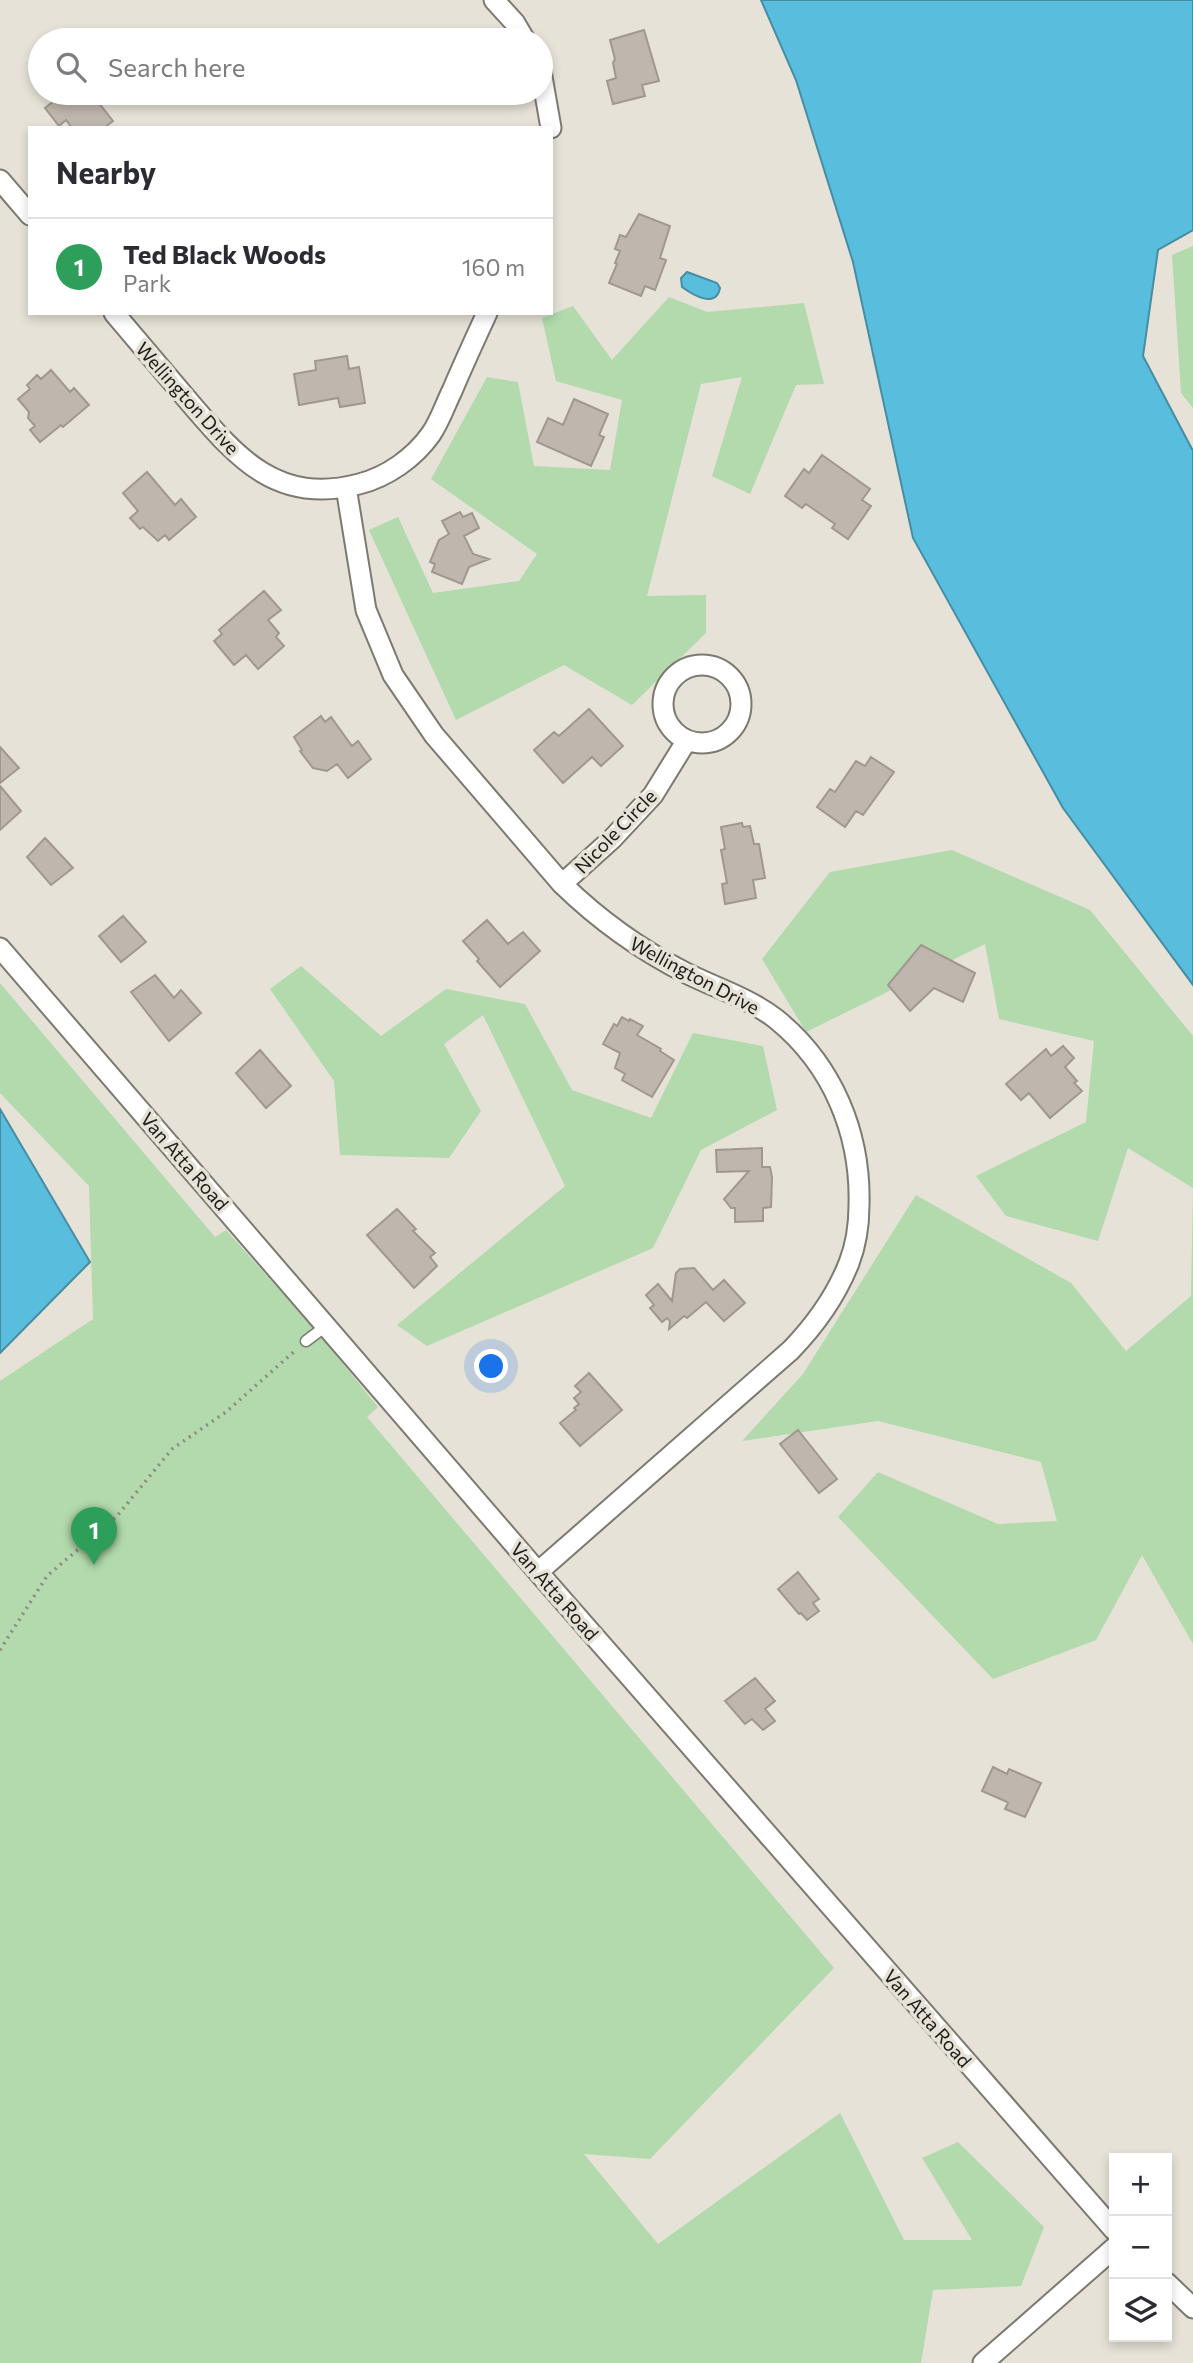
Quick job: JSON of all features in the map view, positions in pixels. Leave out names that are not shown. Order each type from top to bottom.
[{"type":"street","points":[[494,0],[518,28]]},
{"type":"street","points":[[547,105],[551,126]]},
{"type":"street","points":[[0,180],[28,213]]},
{"type":"street","name":"Wellington Drive","points":[[116,315],[225,443],[252,467],[284,483],[304,488],[346,487],[366,610],[393,675],[434,735],[562,884],[621,936],[689,974],[760,1008],[777,1020],[803,1046],[829,1079],[845,1111],[854,1140],[860,1177],[859,1214],[850,1261],[836,1292],[807,1333],[791,1350],[538,1572]]},
{"type":"street","points":[[346,487],[385,474],[399,466],[421,446],[437,425],[485,315]]},
{"type":"street","points":[[702,665],[722,671],[736,685],[741,705],[735,724],[720,738],[701,743],[687,740],[673,732],[663,714],[664,694],[668,684],[683,670],[702,665]]},
{"type":"street","name":"Nicole Circle","points":[[562,884],[612,839],[653,795],[687,740]]},
{"type":"street","name":"Van Atta Road","points":[[0,948],[538,1572],[1109,2224]]},
{"type":"street","points":[[984,2363],[1109,2252]]},
{"type":"street","points":[[1172,2288],[1193,2308]]},
{"type":"lane","points":[[306,1341],[327,1325]]},
{"type":"path","points":[[0,1650],[47,1576],[117,1516],[172,1449],[226,1412],[306,1341]]},
{"type":"green space","points":[[1193,246],[1193,408],[1181,393],[1172,255]]},
{"type":"green space","points":[[669,297],[707,312],[804,303],[824,384],[796,385],[750,494],[712,476],[742,377],[701,384],[647,596],[706,595],[706,633],[632,705],[564,665],[456,720],[369,530],[398,517],[433,593],[519,581],[537,554],[431,479],[487,377],[518,382],[534,466],[610,470],[622,400],[556,381],[542,318],[573,306],[612,360]]},
{"type":"green space","points":[[952,850],[1090,910],[1193,1036],[1193,1188],[1128,1148],[1098,1241],[1006,1216],[976,1176],[1086,1122],[1094,1041],[999,1019],[985,944],[806,1032],[762,959],[830,872]]},
{"type":"green space","points":[[301,966],[381,1036],[446,989],[525,1004],[572,1090],[651,1118],[693,1033],[763,1046],[777,1110],[701,1150],[653,1248],[427,1346],[397,1325],[565,1186],[483,1015],[444,1044],[481,1111],[449,1158],[340,1155],[334,1081],[270,989]]},
{"type":"green space","points":[[0,983],[215,1237],[226,1230],[317,1332],[378,1407],[367,1417],[834,1968],[650,2159],[584,2154],[658,2244],[840,2113],[904,2240],[972,2240],[922,2158],[958,2142],[1044,2227],[1021,2286],[933,2290],[921,2363],[0,2363],[0,1381],[93,1319],[89,1186],[0,1093]]},
{"type":"green space","points":[[1193,1188],[1193,1644],[1142,1555],[1096,1640],[993,1679],[838,1517],[878,1472],[998,1524],[1057,1521],[1041,1462],[878,1421],[742,1441],[803,1374],[916,1195],[1071,1283],[1126,1351],[1191,1296]]},
{"type":"water","points":[[761,0],[1193,0],[1193,230],[1158,250],[1143,356],[1193,451],[1193,985],[1063,808],[913,538],[853,262],[796,80]]},
{"type":"water","points":[[687,272],[717,283],[720,288],[718,294],[709,299],[682,287],[681,278]]},
{"type":"water","points":[[0,1109],[90,1262],[0,1353]]},
{"type":"building","points":[[644,30],[659,81],[642,85],[645,96],[613,104],[607,81],[616,78],[610,40]]},
{"type":"building","points":[[49,105],[100,105],[113,121],[107,126],[70,126],[66,120],[59,126],[45,108]]},
{"type":"building","points":[[639,214],[670,226],[660,258],[666,260],[655,290],[645,286],[641,296],[609,283],[620,251],[615,249],[620,235],[626,237]]},
{"type":"building","points":[[347,356],[349,369],[359,367],[365,403],[340,407],[338,398],[299,405],[294,374],[316,370],[315,361]]},
{"type":"building","points":[[51,370],[70,392],[74,388],[89,405],[40,442],[30,430],[35,426],[28,418],[29,412],[18,399],[30,389],[27,385],[37,375],[41,379]]},
{"type":"building","points":[[574,399],[608,414],[599,435],[604,437],[591,466],[537,442],[548,418],[563,425]]},
{"type":"building","points":[[822,455],[870,489],[862,500],[871,506],[848,539],[832,528],[835,524],[806,504],[802,508],[785,496],[804,469],[809,473]]},
{"type":"building","points":[[147,472],[175,505],[181,499],[196,517],[169,540],[165,535],[158,541],[143,527],[140,529],[130,518],[138,511],[123,493]]},
{"type":"building","points":[[460,512],[463,517],[472,513],[479,528],[464,536],[473,554],[489,559],[469,567],[462,584],[432,572],[435,564],[430,562],[439,540],[449,534],[442,521]]},
{"type":"building","points":[[264,591],[281,610],[268,620],[279,633],[276,637],[284,646],[258,669],[246,655],[234,665],[214,641],[222,634],[219,630]]},
{"type":"building","points":[[589,709],[623,746],[601,766],[592,757],[563,783],[534,750],[554,732],[559,736]]},
{"type":"building","points":[[321,716],[325,722],[331,717],[352,746],[358,741],[371,759],[348,778],[337,764],[327,771],[313,768],[300,751],[302,750],[294,737]]},
{"type":"building","points":[[0,747],[19,768],[0,783]]},
{"type":"building","points":[[871,757],[894,772],[863,815],[856,811],[845,827],[817,807],[830,789],[835,792],[856,761],[865,766]]},
{"type":"building","points":[[0,786],[21,811],[0,830]]},
{"type":"building","points":[[742,823],[743,827],[750,826],[754,844],[759,844],[765,878],[753,880],[756,898],[725,904],[722,884],[727,883],[721,850],[725,849],[721,827]]},
{"type":"building","points":[[45,838],[73,868],[51,885],[27,857]]},
{"type":"building","points":[[123,916],[146,942],[121,962],[99,936]]},
{"type":"building","points":[[487,920],[508,944],[523,932],[540,951],[500,987],[463,941]]},
{"type":"building","points":[[921,945],[975,973],[963,1002],[934,988],[910,1011],[888,985]]},
{"type":"building","points":[[155,975],[174,998],[181,990],[201,1013],[169,1041],[131,992]]},
{"type":"building","points":[[622,1017],[643,1026],[637,1035],[674,1060],[652,1097],[622,1080],[625,1074],[615,1068],[620,1053],[603,1044],[614,1024],[617,1026]]},
{"type":"building","points":[[1063,1046],[1074,1058],[1065,1067],[1082,1091],[1050,1118],[1029,1093],[1021,1100],[1006,1084],[1046,1049],[1051,1056]]},
{"type":"building","points":[[260,1050],[291,1086],[266,1108],[236,1073]]},
{"type":"building","points":[[762,1148],[762,1167],[770,1167],[772,1177],[771,1207],[763,1208],[763,1221],[735,1222],[735,1208],[731,1208],[724,1199],[749,1171],[717,1172],[716,1150]]},
{"type":"building","points":[[397,1209],[416,1229],[413,1231],[435,1253],[430,1257],[437,1266],[414,1288],[367,1235]]},
{"type":"building","points":[[694,1268],[713,1290],[724,1280],[745,1303],[724,1321],[706,1302],[669,1329],[670,1321],[667,1318],[662,1322],[650,1308],[654,1305],[646,1295],[658,1284],[672,1301],[676,1273],[680,1269]]},
{"type":"building","points":[[589,1373],[622,1410],[580,1446],[560,1423],[576,1410],[574,1408],[579,1404],[574,1398],[581,1392],[575,1386]]},
{"type":"building","points":[[798,1430],[837,1479],[819,1493],[780,1444]]},
{"type":"building","points":[[798,1572],[819,1599],[813,1603],[819,1611],[807,1620],[778,1589]]},
{"type":"building","points":[[755,1678],[775,1701],[765,1709],[775,1721],[763,1730],[752,1719],[745,1724],[725,1701]]},
{"type":"building","points":[[993,1767],[1007,1774],[1009,1769],[1041,1783],[1025,1817],[1005,1809],[1008,1803],[982,1791]]},
{"type":"place","name":"Ted Black Woods","points":[[94,1565]]}]
